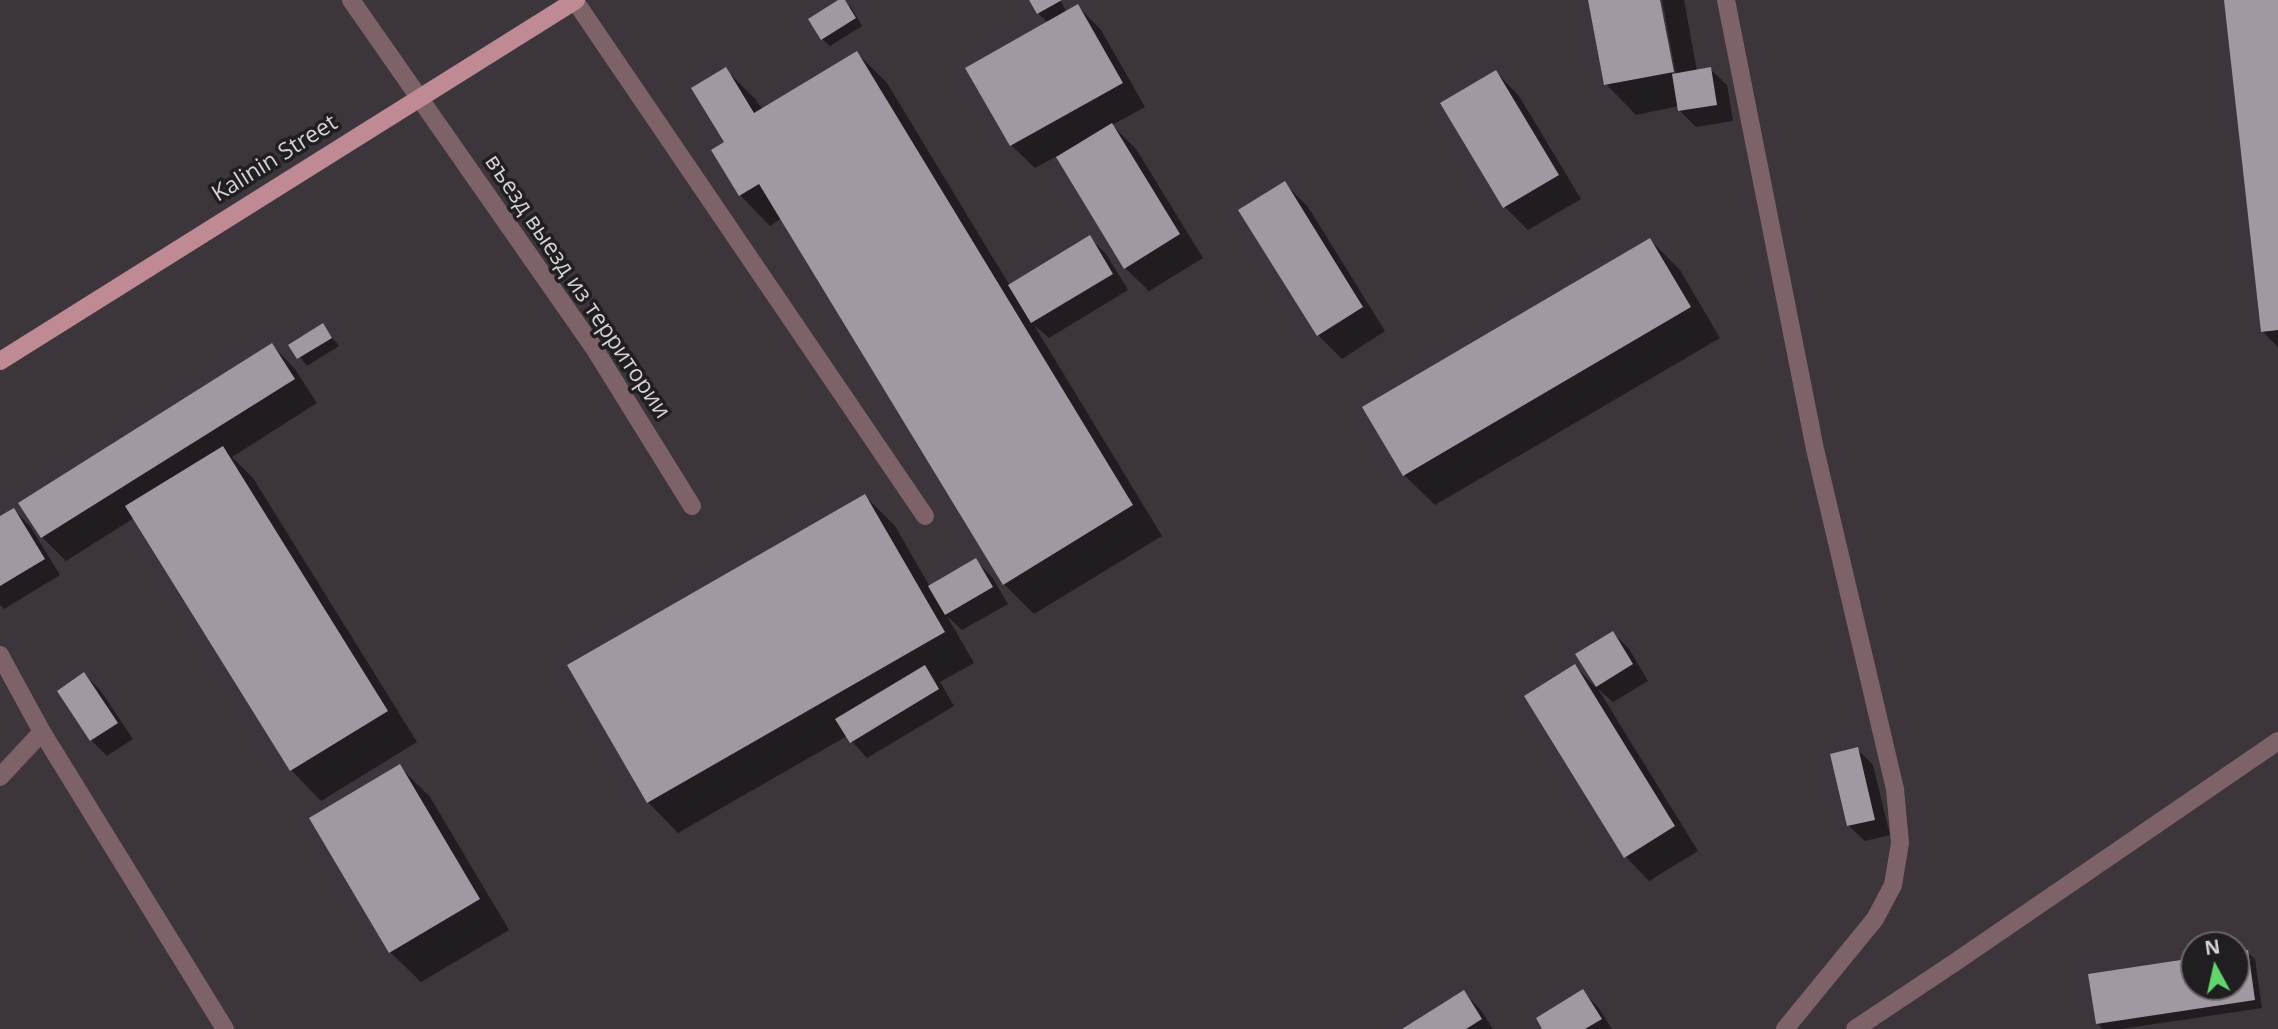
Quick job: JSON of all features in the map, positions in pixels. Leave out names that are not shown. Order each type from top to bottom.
[{"type":"main road","name":"Kalinin Street","points":[[0,361],[575,0]]},
{"type":"street","name":"въезд выезд из территории","points":[[351,0],[594,348],[692,506]]},
{"type":"street","points":[[575,0],[925,516]]},
{"type":"street","points":[[1726,0],[1815,449],[1895,789],[1900,843],[1893,885],[1875,919],[1785,1029]]},
{"type":"street","points":[[0,655],[42,732],[225,1029]]},
{"type":"street","points":[[0,777],[42,732]]},
{"type":"street","points":[[1855,1029],[2278,741]]},
{"type":"building","points":[[838,0],[845,0],[856,18],[821,40],[808,19]]},
{"type":"building","points":[[1029,0],[1062,0],[1037,14]]},
{"type":"building","points":[[1588,0],[1660,0],[1674,72],[1604,85]]},
{"type":"building","points":[[2224,0],[2278,0],[2278,330],[2261,332]]},
{"type":"building","points":[[1078,4],[1123,83],[1010,146],[965,68]]},
{"type":"building","points":[[857,51],[1133,505],[1003,585],[759,184],[739,196],[711,150],[724,142],[691,88],[726,67],[754,113]]},
{"type":"building","points":[[1711,67],[1717,105],[1678,111],[1672,74]]},
{"type":"building","points":[[1496,70],[1559,175],[1503,208],[1440,103]]},
{"type":"building","points":[[1112,123],[1180,234],[1124,269],[1056,157]]},
{"type":"building","points":[[1285,181],[1363,307],[1317,336],[1238,210]]},
{"type":"building","points":[[1090,235],[1113,274],[1031,323],[1008,285]]},
{"type":"building","points":[[1650,238],[1691,307],[1403,476],[1362,407]]},
{"type":"building","points":[[323,323],[332,338],[297,359],[288,345]]},
{"type":"building","points":[[272,343],[295,379],[41,538],[18,503]]},
{"type":"building","points":[[223,446],[388,711],[290,771],[125,506]]},
{"type":"building","points":[[865,494],[945,632],[647,803],[567,665]]},
{"type":"building","points":[[14,508],[45,559],[0,586],[0,516]]},
{"type":"building","points":[[976,558],[993,587],[945,615],[928,586]]},
{"type":"building","points":[[1613,631],[1633,664],[1596,687],[1575,654]]},
{"type":"building","points":[[1575,664],[1675,826],[1624,858],[1524,696]]},
{"type":"building","points":[[925,665],[939,689],[850,743],[835,719]]},
{"type":"building","points":[[84,672],[118,723],[90,741],[57,691]]},
{"type":"building","points":[[1858,747],[1875,820],[1847,826],[1830,754]]},
{"type":"building","points":[[400,764],[480,899],[389,953],[309,818]]},
{"type":"building","points":[[2180,960],[2180,1001],[2248,1001],[2096,1024],[2088,974]]},
{"type":"building","points":[[2250,964],[2255,1000],[2250,1001]]},
{"type":"building","points":[[1583,989],[1602,1019],[1585,1029],[1542,1029],[1536,1018]]},
{"type":"building","points":[[1464,990],[1482,1019],[1466,1029],[1402,1029]]}]
